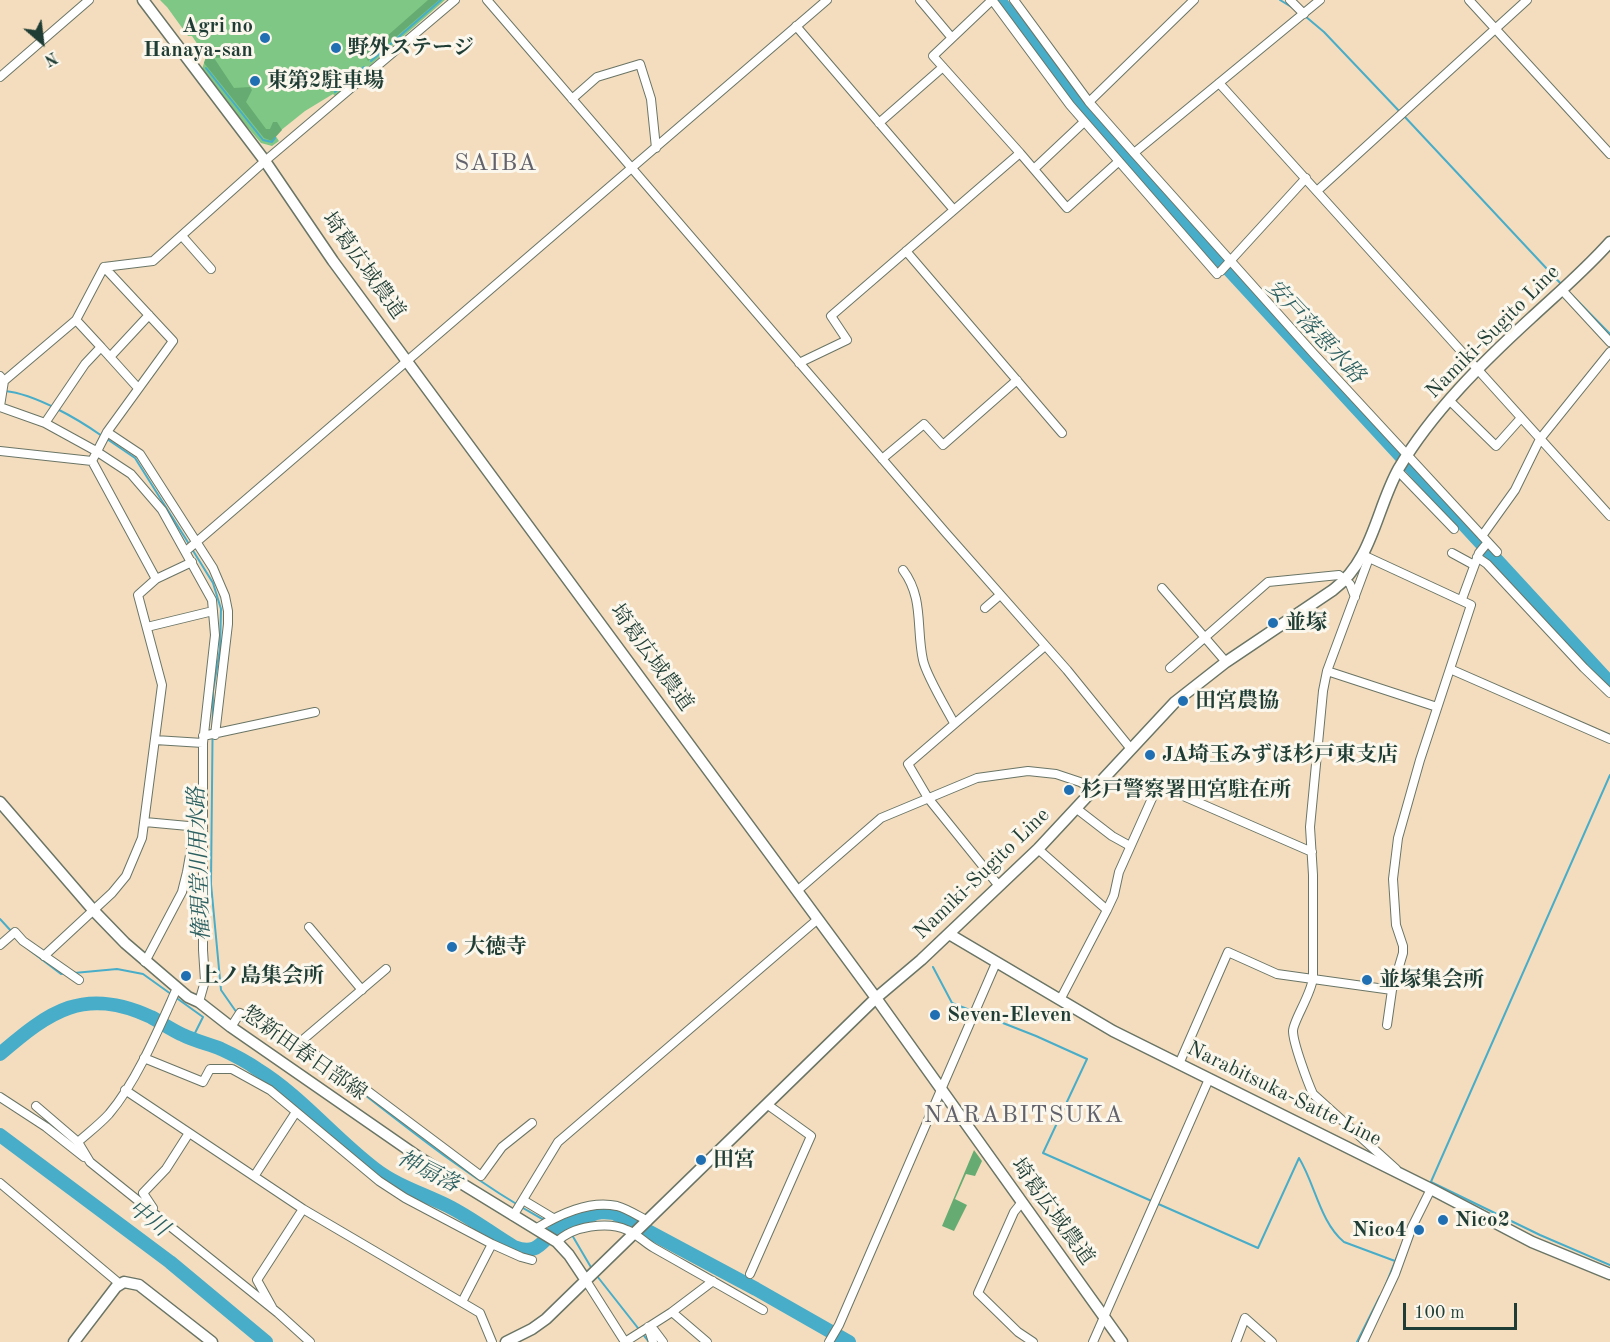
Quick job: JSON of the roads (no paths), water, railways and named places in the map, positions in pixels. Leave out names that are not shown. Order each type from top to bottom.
[{"type":"main road","name":"埼葛広域農道","points":[[143,0],[265,161],[325,249],[876,998],[1122,1342]]},
{"type":"main road","name":"Namiki-Sugito Line","points":[[634,1234],[876,998],[949,934],[1038,849],[1175,702],[1226,662],[1346,579],[1366,556],[1398,471],[1425,430],[1478,370],[1610,242]]},
{"type":"main road","name":"惣新田春日部線","points":[[0,802],[94,911],[145,962],[188,997],[200,1002],[231,1027],[420,1158],[557,1242]]},
{"type":"main road","name":"Narabitsuka-Satte Line","points":[[949,934],[1113,1031],[1402,1174],[1532,1242],[1610,1274]]},
{"type":"main road","points":[[506,1342],[541,1323],[634,1234]]},
{"type":"main road","points":[[557,1242],[570,1255],[585,1280]]},
{"type":"main road","points":[[75,1342],[120,1284],[130,1282],[146,1288],[212,1342]]},
{"type":"street","points":[[0,77],[89,0]]},
{"type":"street","points":[[104,267],[153,261],[265,161],[455,0]]},
{"type":"street","points":[[487,0],[1045,646],[1131,749]]},
{"type":"street","points":[[186,551],[827,0]]},
{"type":"street","points":[[920,0],[952,38]]},
{"type":"street","points":[[1089,102],[1194,0]]},
{"type":"street","points":[[1290,0],[1304,14]]},
{"type":"street","points":[[1134,153],[1320,0]]},
{"type":"street","points":[[1469,0],[1610,154]]},
{"type":"street","points":[[1317,191],[1527,0]]},
{"type":"street","points":[[1118,162],[1067,208],[933,56],[993,1],[1084,122],[1219,273],[1306,178]]},
{"type":"street","points":[[1017,1],[1089,102],[1229,262],[1497,552]]},
{"type":"street","points":[[796,26],[954,210]]},
{"type":"street","points":[[572,99],[597,77],[640,64],[651,99],[656,148]]},
{"type":"street","points":[[879,123],[943,67]]},
{"type":"street","points":[[1219,83],[1610,516]]},
{"type":"street","points":[[1034,169],[1084,122]]},
{"type":"street","points":[[799,363],[846,340],[831,316],[1020,153]]},
{"type":"street","points":[[182,236],[211,269]]},
{"type":"street","points":[[906,251],[1062,433]]},
{"type":"street","points":[[92,461],[107,432],[173,341],[104,267]]},
{"type":"street","points":[[104,267],[76,320],[2,379],[0,406],[45,423],[96,451],[131,474],[162,510],[212,600],[215,635],[203,740],[199,827],[205,981],[200,1002]]},
{"type":"street","points":[[1562,290],[1610,342]]},
{"type":"street","points":[[110,357],[149,315]]},
{"type":"street","points":[[76,320],[138,388]]},
{"type":"street","points":[[45,423],[85,364],[101,347]]},
{"type":"street","points":[[1482,536],[1515,490],[1540,439],[1610,352]]},
{"type":"street","points":[[882,459],[924,424],[943,446],[1017,380]]},
{"type":"street","points":[[1450,401],[1496,446],[1521,418]]},
{"type":"street","points":[[107,432],[140,454],[213,568],[225,596],[228,624],[215,735]]},
{"type":"street","points":[[0,452],[92,461]]},
{"type":"street","points":[[92,461],[156,579]]},
{"type":"street","points":[[1398,471],[1454,529]]},
{"type":"street","points":[[1462,599],[1477,558],[1488,542]]},
{"type":"street","points":[[1452,553],[1477,558],[1487,564],[1610,693]]},
{"type":"street","points":[[1387,1025],[1392,990],[1403,953],[1396,925],[1393,879],[1398,838],[1437,707],[1471,605],[1366,556],[1355,597],[1327,671],[1323,691],[1310,827],[1313,978],[1311,990],[1293,1031],[1306,1079],[1313,1094],[1402,1174]]},
{"type":"street","points":[[44,956],[94,911],[126,876],[142,838],[162,685],[138,595],[156,579],[192,562]]},
{"type":"street","points":[[903,570],[912,583],[921,622],[923,661],[954,723]]},
{"type":"street","points":[[1170,668],[1268,582],[1339,575],[1346,579],[1355,597]]},
{"type":"street","points":[[1162,588],[1226,662]]},
{"type":"street","points":[[985,608],[1000,595]]},
{"type":"street","points":[[212,600],[225,596]]},
{"type":"street","points":[[147,627],[213,611]]},
{"type":"street","points":[[999,886],[928,798],[908,764],[1045,646]]},
{"type":"street","points":[[1450,669],[1610,739]]},
{"type":"street","points":[[1327,671],[1437,707]]},
{"type":"street","points":[[155,740],[203,740],[215,735],[315,712]]},
{"type":"street","points":[[797,891],[881,818],[977,778],[1028,771],[1056,774],[1095,790]]},
{"type":"street","points":[[1060,1000],[1107,910],[1130,846],[1158,785],[1312,852]]},
{"type":"street","points":[[1077,809],[1112,836],[1130,846]]},
{"type":"street","points":[[145,822],[199,827]]},
{"type":"street","points":[[145,962],[182,892],[199,827]]},
{"type":"street","points":[[1038,849],[1107,910]]},
{"type":"street","points":[[513,1216],[558,1142],[818,919]]},
{"type":"street","points":[[309,927],[362,990]]},
{"type":"street","points":[[0,945],[15,932],[23,941],[79,980]]},
{"type":"street","points":[[1179,1064],[1228,952],[1277,974],[1392,990]]},
{"type":"street","points":[[829,1342],[839,1325],[996,963]]},
{"type":"street","points":[[299,1043],[386,969]]},
{"type":"street","points":[[78,1143],[109,1114],[125,1090],[144,1058],[177,988]]},
{"type":"street","points":[[231,1027],[240,1013],[299,1043],[357,1083],[481,1176],[502,1147],[532,1123]]},
{"type":"street","points":[[144,1058],[203,1082],[210,1069],[232,1069],[270,1090],[379,1181],[405,1198],[492,1244],[532,1260]]},
{"type":"street","points":[[1093,1342],[1209,1078]]},
{"type":"street","points":[[125,1090],[303,1209],[480,1313],[492,1342]]},
{"type":"street","points":[[0,1097],[46,1127],[158,1215],[310,1342]]},
{"type":"street","points":[[750,1274],[812,1136],[768,1105]]},
{"type":"street","points":[[36,1106],[78,1143],[90,1162]]},
{"type":"street","points":[[255,1175],[296,1112]]},
{"type":"street","points":[[158,1215],[143,1193],[166,1169],[189,1133]]},
{"type":"street","points":[[0,1183],[120,1284]]},
{"type":"street","points":[[1363,1342],[1395,1274],[1412,1227],[1431,1189]]},
{"type":"street","points":[[523,1200],[553,1218]]},
{"type":"street","points":[[1022,1203],[1014,1212],[978,1293],[1018,1332],[1033,1342]]},
{"type":"street","points":[[537,1228],[572,1210],[609,1205],[625,1209],[648,1221]]},
{"type":"street","points":[[274,1310],[257,1280],[303,1209]]},
{"type":"street","points":[[557,1242],[563,1236],[593,1227],[620,1228],[763,1310]]},
{"type":"street","points":[[462,1302],[492,1244]]},
{"type":"street","points":[[585,1280],[625,1342],[672,1312],[713,1281]]},
{"type":"street","points":[[672,1312],[707,1342]]},
{"type":"street","points":[[1236,1342],[1245,1318],[1272,1342]]},
{"type":"street","points":[[648,1327],[653,1342]]},
{"type":"street","points":[[648,1327],[654,1330],[663,1342]]},
{"type":"waterway","points":[[371,61],[441,0]]},
{"type":"waterway","name":"安戸落悪水路","points":[[999,0],[1069,91],[1187,224],[1610,683]]},
{"type":"waterway","points":[[1280,0],[1293,8]]},
{"type":"waterway","points":[[1305,16],[1324,32],[1400,112]]},
{"type":"waterway","points":[[335,92],[364,67]]},
{"type":"waterway","points":[[206,68],[263,140],[272,142],[275,138]]},
{"type":"waterway","points":[[1404,116],[1562,285]]},
{"type":"waterway","points":[[1566,289],[1610,334]]},
{"type":"waterway","name":"権現堂川用水路","points":[[5,391],[43,402],[102,436]]},
{"type":"waterway","name":"権現堂川用水路","points":[[107,439],[135,458],[189,544]]},
{"type":"waterway","name":"権現堂川用水路","points":[[192,549],[213,583],[221,609],[220,649],[213,691],[211,884],[221,990],[237,1013]]},
{"type":"waterway","points":[[1430,1184],[1610,775]]},
{"type":"waterway","points":[[0,919],[12,932]]},
{"type":"waterway","points":[[28,949],[61,974],[65,973]]},
{"type":"waterway","points":[[933,967],[952,1003],[1087,1059],[1043,1153],[1258,1248],[1299,1158],[1323,1213],[1336,1234],[1344,1242],[1395,1261]]},
{"type":"waterway","points":[[74,973],[117,969],[143,974],[203,1017],[192,1039]]},
{"type":"waterway","name":"神扇落","points":[[0,1054],[35,1026],[69,1008],[87,1004],[106,1004],[127,1008],[249,1063],[303,1104],[360,1157],[383,1175],[457,1211],[514,1247],[530,1250],[568,1223],[596,1213],[614,1213],[849,1342]]},
{"type":"waterway","name":"権現堂川用水路","points":[[241,1017],[244,1022],[303,1052],[336,1073]]},
{"type":"waterway","name":"権現堂川用水路","points":[[346,1080],[467,1172],[544,1220]]},
{"type":"waterway","name":"中川","points":[[0,1135],[170,1262],[266,1342]]},
{"type":"waterway","points":[[1431,1182],[1540,1235],[1610,1265]]},
{"type":"waterway","name":"権現堂川用水路","points":[[549,1223],[568,1231]]},
{"type":"waterway","name":"権現堂川用水路","points":[[572,1235],[592,1269]]},
{"type":"waterway","points":[[1384,1289],[1400,1249]]},
{"type":"waterway","name":"権現堂川用水路","points":[[597,1276],[649,1342]]},
{"type":"waterway","points":[[1357,1342],[1380,1296]]},
{"type":"place","name":"Agri no Hanaya-san","points":[[265,38]]},
{"type":"place","name":"野外ステージ","points":[[336,48]]},
{"type":"place","name":"東第2駐車場","points":[[255,81]]},
{"type":"place","name":"並塚","points":[[1273,623]]},
{"type":"place","name":"田宮農協","points":[[1183,701]]},
{"type":"place","name":"JA埼玉みずほ杉戸東支店","points":[[1150,755]]},
{"type":"place","name":"杉戸警察署田宮駐在所","points":[[1069,790]]},
{"type":"place","name":"大徳寺","points":[[452,947]]},
{"type":"place","name":"上ノ島集会所","points":[[186,976]]},
{"type":"place","name":"並塚集会所","points":[[1367,980]]},
{"type":"place","name":"Seven-Eleven","points":[[935,1015]]},
{"type":"place","name":"田宮","points":[[701,1160]]},
{"type":"place","name":"Nico2","points":[[1443,1220]]},
{"type":"place","name":"Nico4","points":[[1419,1230]]},
{"type":"district","name":"SAIBA","points":[[496,164]]},
{"type":"district","name":"NARABITSUKA","points":[[1024,1116]]}]
